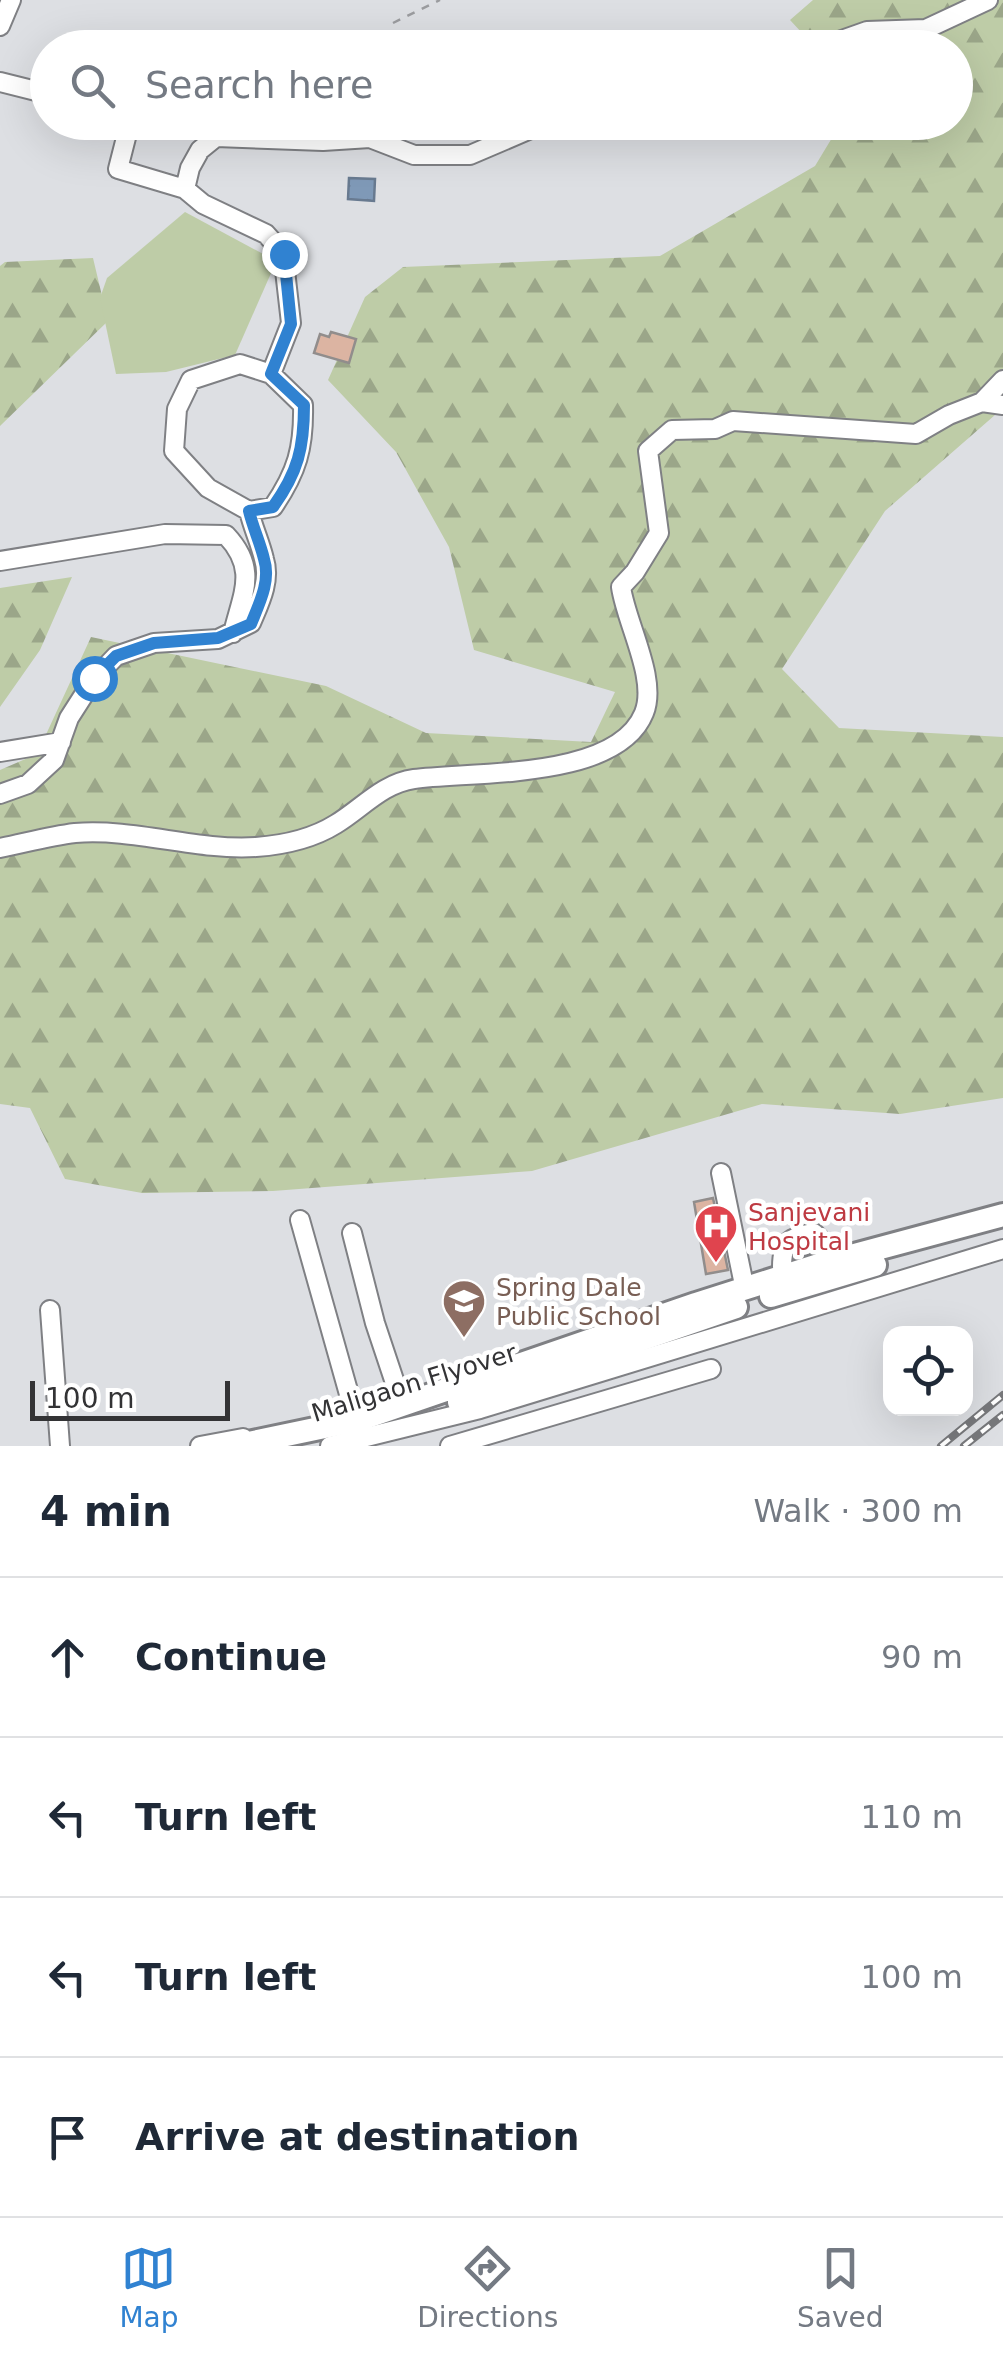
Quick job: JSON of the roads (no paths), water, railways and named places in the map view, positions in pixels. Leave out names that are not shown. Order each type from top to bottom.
[{"type":"main road","name":"Maligaon Flyover","points":[[216,1446],[358,1420],[638,1322],[828,1262],[1003,1215]]},
{"type":"main road","name":"Maligaon Flyover","points":[[299,1446],[413,1418],[725,1310],[1003,1228]]},
{"type":"street","points":[[0,26],[11,0]]},
{"type":"street","points":[[897,30],[926,29],[988,0]]},
{"type":"street","points":[[0,82],[30,90]]},
{"type":"street","points":[[125,140],[118,168],[185,188],[203,204],[266,234],[284,254],[291,324],[271,374]]},
{"type":"street","points":[[185,188],[200,150],[212,140]]},
{"type":"street","points":[[296,140],[339,140]]},
{"type":"street","points":[[375,140],[414,155],[470,155],[505,140]]},
{"type":"street","points":[[240,364],[271,374],[304,405],[304,439],[292,481],[273,507],[249,511],[208,488],[174,450],[176,409],[191,380],[240,364]]},
{"type":"street","points":[[0,848],[76,833],[254,847],[295,842],[335,825],[368,798],[409,779],[585,760],[623,742],[644,713],[648,691],[621,588],[659,532],[648,451],[672,430],[716,429],[733,420],[916,434],[982,402],[1003,380]]},
{"type":"street","points":[[982,402],[1003,406]]},
{"type":"street","points":[[0,794],[28,784],[54,760],[69,718],[116,656],[154,643],[218,638],[251,624],[265,588],[266,562],[249,511]]},
{"type":"street","points":[[0,561],[165,534],[226,535],[241,552],[246,577],[233,633]]},
{"type":"street","points":[[0,752],[61,742]]},
{"type":"street","points":[[721,1173],[742,1280]]},
{"type":"street","points":[[216,1446],[400,1400],[742,1280],[1003,1204]]},
{"type":"street","points":[[300,1220],[354,1412]]},
{"type":"street","points":[[352,1233],[400,1400]]},
{"type":"street","points":[[330,1446],[480,1409],[1003,1249]]},
{"type":"street","points":[[50,1310],[60,1446]]},
{"type":"street","points":[[450,1446],[712,1369]]},
{"type":"water","points":[[349,178],[375,179],[374,201],[348,199]]},
{"type":"railway","points":[[941,1446],[1003,1395]]},
{"type":"railway","points":[[964,1446],[1003,1415]]},
{"type":"place","name":"Sanjevani Hospital","points":[[716,1264]]},
{"type":"place","name":"Spring Dale Public School","points":[[464,1339]]}]
